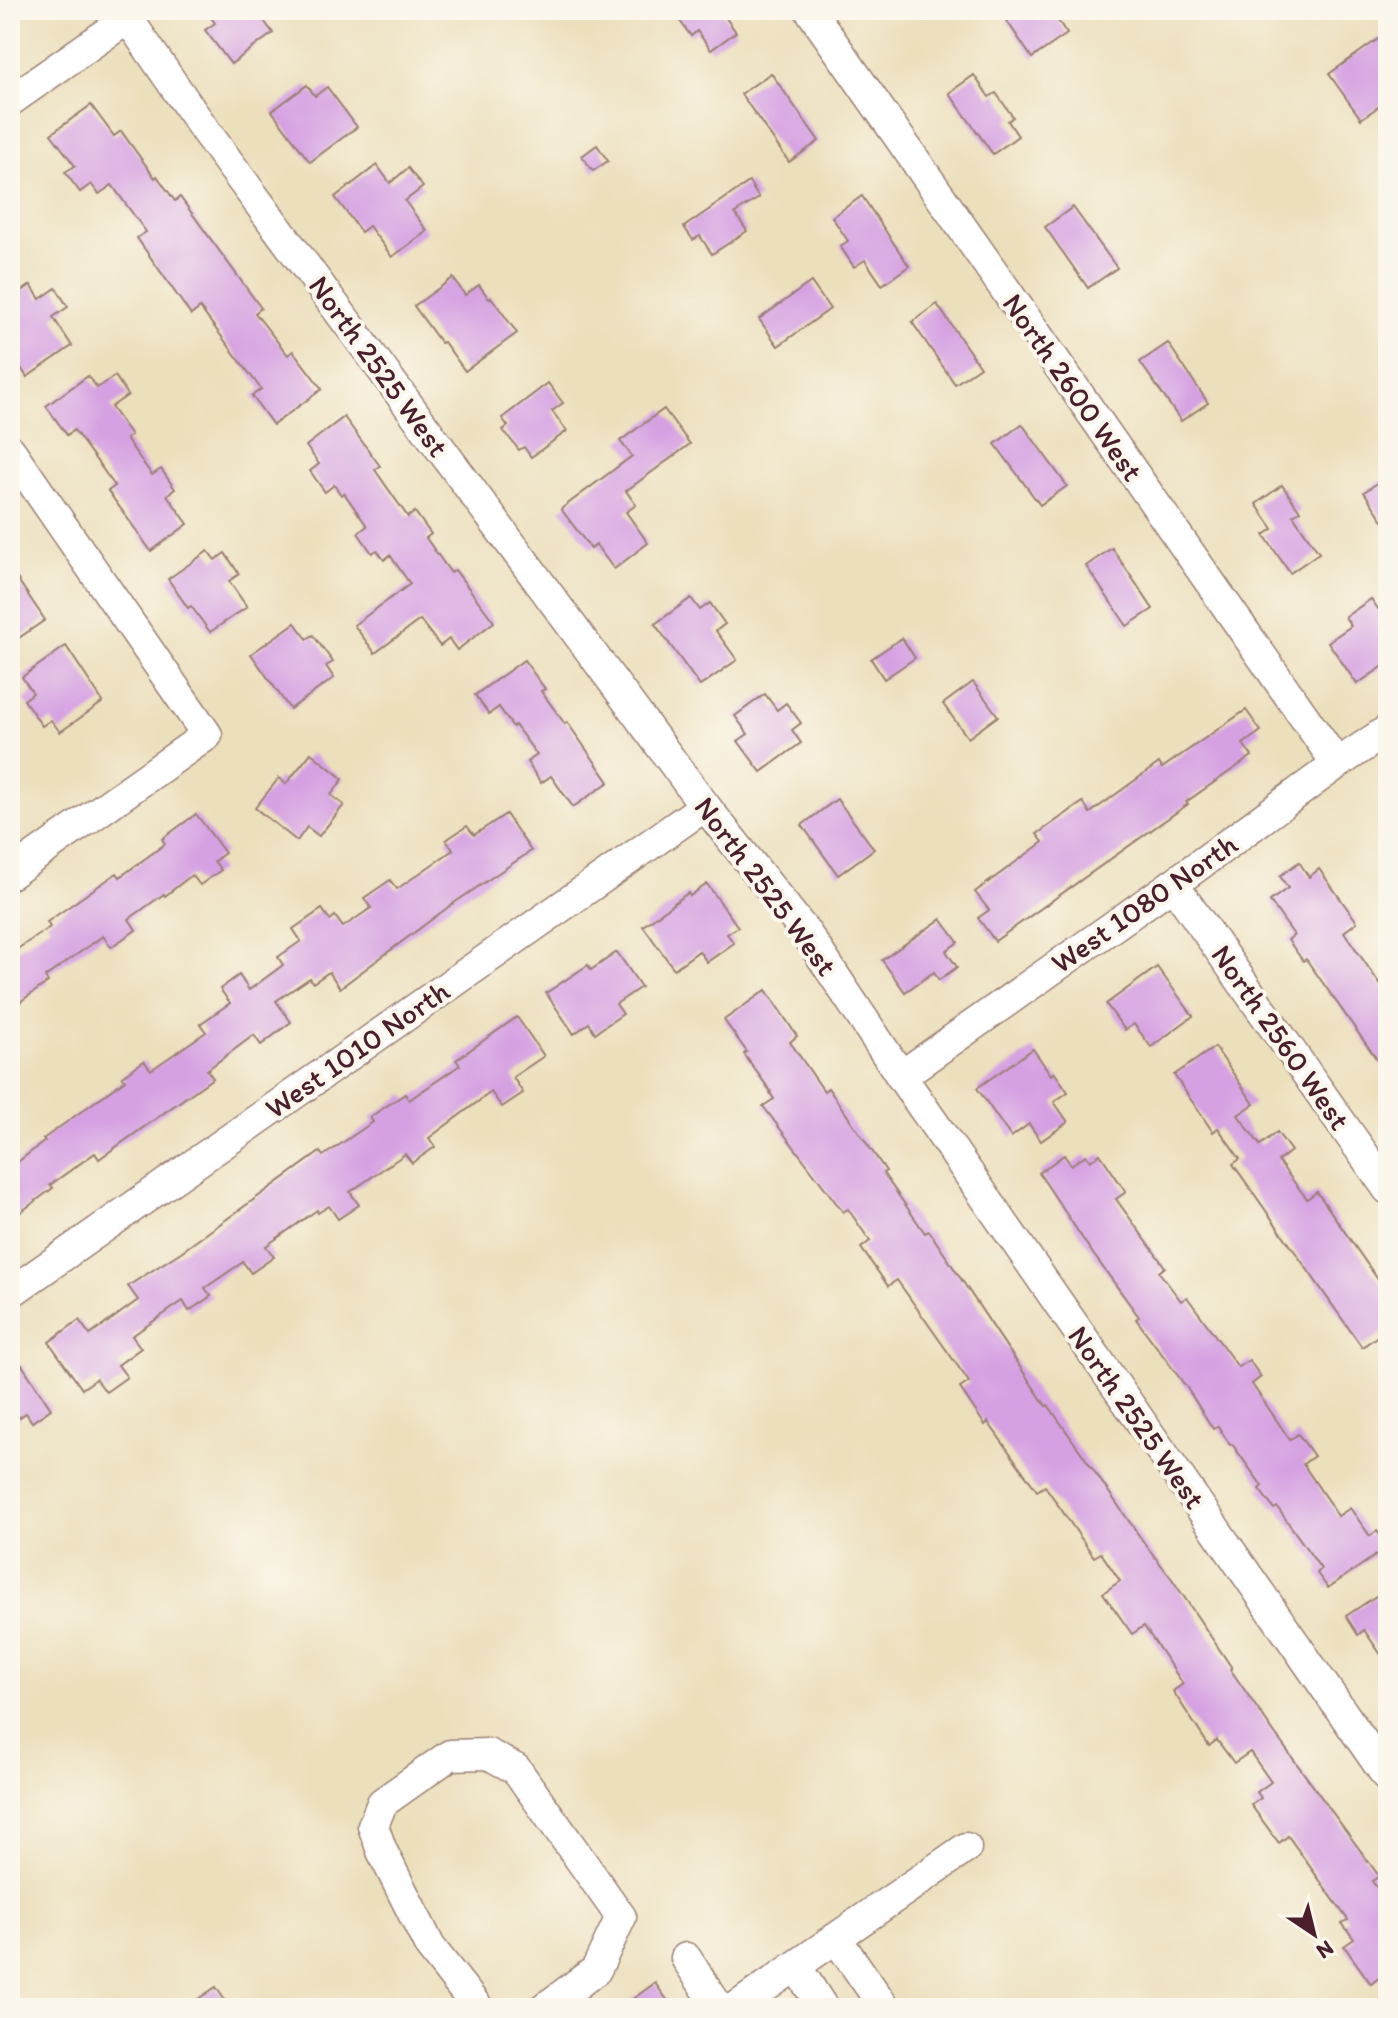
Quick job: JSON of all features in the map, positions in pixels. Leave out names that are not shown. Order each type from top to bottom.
[{"type":"street","name":"North 2600 West","points":[[810,10],[1337,764]]},
{"type":"street","points":[[10,101],[124,15]]},
{"type":"street","name":"North 2525 West","points":[[124,15],[223,155],[705,806],[806,933],[901,1076],[1388,1778]]},
{"type":"street","points":[[10,450],[19,483],[207,735],[10,874]]},
{"type":"street","name":"West 1080 North","points":[[901,1076],[1388,730]]},
{"type":"street","name":"West 1010 North","points":[[10,1293],[705,806]]},
{"type":"street","name":"North 2560 West","points":[[1173,884],[1388,1189]]},
{"type":"street","points":[[478,2008],[430,1947],[382,1851],[373,1826],[382,1803],[450,1755],[488,1754],[516,1769],[621,1917],[596,1970],[545,2008]]},
{"type":"street","points":[[735,2008],[966,1848]]},
{"type":"street","points":[[836,1938],[885,2008]]},
{"type":"street","points":[[686,1958],[719,2008]]},
{"type":"street","points":[[796,1966],[823,2008]]},
{"type":"building","points":[[205,10],[256,10],[273,33],[231,64],[205,30],[215,23]]},
{"type":"building","points":[[687,10],[720,10],[736,32],[711,50],[697,31],[691,36],[677,17]]},
{"type":"building","points":[[1022,10],[1051,10],[1067,34],[1032,58],[1007,21]]},
{"type":"building","points":[[1381,37],[1388,47],[1388,100],[1361,119],[1329,74]]},
{"type":"building","points":[[771,73],[819,141],[789,162],[741,94]]},
{"type":"building","points":[[974,75],[989,97],[996,93],[1013,117],[1008,121],[1018,136],[993,154],[949,93]]},
{"type":"building","points":[[307,85],[315,96],[327,87],[357,127],[310,162],[272,111]]},
{"type":"building","points":[[91,105],[114,136],[121,131],[175,201],[180,197],[261,308],[255,313],[288,355],[293,351],[322,389],[273,425],[252,396],[261,389],[200,308],[191,315],[137,238],[146,232],[112,185],[99,194],[91,184],[80,192],[65,172],[75,166],[51,134]]},
{"type":"building","points":[[597,145],[608,161],[593,171],[582,156]]},
{"type":"building","points":[[377,165],[390,183],[408,168],[423,187],[405,201],[427,231],[392,257],[369,226],[361,232],[335,197]]},
{"type":"building","points":[[749,182],[759,198],[735,213],[747,231],[712,254],[700,236],[693,240],[684,227]]},
{"type":"building","points":[[862,196],[909,266],[882,285],[865,260],[854,267],[840,246],[848,241],[832,217]]},
{"type":"building","points":[[1073,207],[1117,268],[1088,288],[1045,227]]},
{"type":"building","points":[[453,278],[465,295],[479,285],[517,333],[465,371],[414,306]]},
{"type":"building","points":[[811,282],[830,309],[778,346],[759,319]]},
{"type":"building","points":[[31,285],[40,299],[56,288],[68,307],[53,317],[72,346],[27,377],[10,351],[10,299]]},
{"type":"building","points":[[937,304],[980,367],[955,384],[912,322]]},
{"type":"building","points":[[1168,343],[1208,403],[1181,421],[1140,362]]},
{"type":"building","points":[[88,376],[97,388],[115,376],[128,395],[111,407],[131,435],[126,439],[152,475],[161,469],[175,489],[167,495],[188,524],[151,551],[108,491],[115,486],[74,430],[67,435],[46,406]]},
{"type":"building","points":[[548,383],[563,403],[552,411],[567,431],[531,457],[524,447],[519,450],[503,430],[508,426],[502,418]]},
{"type":"building","points":[[664,409],[690,444],[626,491],[636,505],[626,512],[648,543],[614,569],[596,545],[591,549],[561,509],[632,456],[620,441]]},
{"type":"building","points":[[344,417],[380,466],[375,470],[408,517],[415,512],[431,534],[426,538],[451,573],[455,570],[494,622],[457,650],[449,639],[440,646],[420,620],[375,653],[354,625],[410,584],[390,555],[384,560],[377,550],[372,553],[358,533],[367,526],[344,493],[341,495],[334,485],[325,492],[310,471],[319,464],[306,446]]},
{"type":"building","points":[[1022,424],[1067,486],[1040,505],[995,444]]},
{"type":"building","points":[[1382,480],[1388,491],[1388,528],[1364,492]]},
{"type":"building","points":[[1282,485],[1300,511],[1293,515],[1319,553],[1290,573],[1264,535],[1273,529],[1256,504]]},
{"type":"building","points":[[1112,548],[1153,609],[1127,626],[1086,566]]},
{"type":"building","points":[[208,551],[215,560],[225,553],[239,574],[229,581],[247,607],[210,632],[168,579]]},
{"type":"building","points":[[10,568],[45,620],[10,644]]},
{"type":"building","points":[[691,598],[700,610],[710,603],[725,624],[716,631],[737,660],[700,686],[655,624]]},
{"type":"building","points":[[1371,599],[1379,610],[1388,604],[1388,663],[1357,684],[1328,642],[1351,626],[1345,617]]},
{"type":"building","points":[[295,623],[307,639],[313,635],[333,662],[326,666],[334,678],[290,709],[251,654]]},
{"type":"building","points":[[902,638],[915,658],[884,679],[871,659]]},
{"type":"building","points":[[66,646],[103,702],[60,732],[51,720],[42,726],[24,700],[33,693],[22,677]]},
{"type":"building","points":[[524,660],[545,689],[541,691],[609,782],[573,807],[551,776],[541,783],[527,762],[537,755],[515,725],[513,727],[499,707],[489,714],[475,695]]},
{"type":"building","points":[[973,682],[998,716],[968,738],[943,704]]},
{"type":"building","points":[[765,694],[777,710],[786,703],[801,723],[792,730],[801,743],[761,772],[738,741],[748,734],[735,716]]},
{"type":"building","points":[[1246,710],[1261,731],[1243,744],[1252,756],[995,941],[978,918],[989,910],[975,892],[1043,842],[1037,834],[1083,802],[1090,813],[1159,763],[1162,768]]},
{"type":"building","points":[[311,753],[343,779],[331,795],[344,805],[319,836],[307,827],[297,841],[255,808],[279,778],[286,784]]},
{"type":"building","points":[[837,799],[874,849],[838,875],[802,825]]},
{"type":"building","points":[[196,814],[225,853],[214,861],[221,870],[200,885],[192,875],[129,919],[136,930],[111,947],[103,936],[45,977],[48,982],[10,1009],[10,954],[50,927],[47,922],[117,873],[120,877],[165,844],[162,839]]},
{"type":"building","points":[[506,814],[531,851],[451,905],[340,988],[329,972],[313,983],[310,978],[276,1001],[291,1022],[261,1045],[254,1035],[207,1070],[213,1078],[99,1159],[95,1153],[50,1185],[53,1188],[10,1220],[10,1168],[45,1141],[43,1139],[125,1080],[122,1076],[144,1061],[151,1070],[206,1032],[200,1024],[230,1003],[220,989],[239,975],[249,990],[283,965],[278,957],[301,941],[293,929],[322,909],[330,920],[335,916],[343,927],[371,908],[364,898],[390,880],[397,889],[453,850],[446,840],[467,826],[474,835]]},
{"type":"building","points":[[1299,862],[1309,877],[1319,869],[1357,922],[1344,932],[1388,996],[1388,1075],[1306,959],[1303,961],[1288,940],[1294,935],[1270,901],[1288,888],[1280,876]]},
{"type":"building","points":[[707,884],[738,927],[727,934],[734,943],[707,962],[699,951],[674,969],[643,926],[688,893],[690,896]]},
{"type":"building","points":[[941,919],[958,942],[946,951],[957,967],[939,980],[934,972],[905,992],[882,960]]},
{"type":"building","points":[[617,952],[641,987],[616,1004],[623,1014],[595,1033],[589,1023],[574,1034],[546,993],[588,965],[591,970]]},
{"type":"building","points":[[1157,967],[1193,1016],[1151,1047],[1134,1024],[1125,1030],[1106,1004]]},
{"type":"building","points":[[766,990],[797,1036],[790,1042],[824,1091],[828,1088],[925,1233],[929,1231],[1046,1406],[1172,1579],[1275,1734],[1379,1876],[1372,1881],[1388,1903],[1388,1971],[1371,1984],[1344,1946],[1354,1939],[1342,1923],[1348,1920],[1288,1836],[1279,1843],[1251,1805],[1261,1798],[1257,1792],[1271,1782],[1250,1752],[1234,1763],[1217,1740],[1209,1746],[1173,1691],[1183,1684],[1144,1626],[1132,1634],[1103,1593],[1120,1581],[1101,1553],[1094,1557],[1045,1486],[1037,1491],[988,1422],[985,1425],[960,1388],[969,1382],[897,1280],[888,1286],[861,1248],[870,1241],[848,1209],[843,1212],[763,1106],[774,1099],[771,1092],[724,1020]]},
{"type":"building","points":[[517,1017],[544,1056],[513,1077],[523,1093],[502,1107],[491,1092],[429,1138],[435,1147],[412,1163],[405,1154],[350,1192],[359,1205],[338,1219],[329,1206],[318,1213],[317,1210],[266,1246],[274,1257],[251,1273],[243,1262],[205,1288],[211,1296],[189,1311],[183,1301],[132,1336],[141,1348],[118,1365],[127,1377],[106,1392],[96,1379],[82,1389],[49,1342],[79,1320],[90,1335],[138,1300],[128,1286],[181,1252],[320,1152],[323,1156],[373,1122],[370,1117],[405,1094],[409,1100],[460,1065],[456,1060]]},
{"type":"building","points":[[1215,1047],[1254,1104],[1238,1115],[1260,1145],[1277,1132],[1291,1151],[1278,1161],[1307,1199],[1317,1192],[1388,1294],[1388,1329],[1362,1347],[1233,1164],[1240,1159],[1218,1128],[1213,1132],[1174,1075]]},
{"type":"building","points":[[1033,1049],[1051,1075],[1054,1072],[1068,1092],[1054,1102],[1068,1122],[1041,1141],[1029,1124],[1011,1137],[977,1088]]},
{"type":"building","points":[[1100,1154],[1126,1192],[1116,1199],[1165,1267],[1159,1272],[1181,1301],[1187,1297],[1238,1367],[1249,1360],[1261,1377],[1252,1384],[1290,1440],[1298,1434],[1314,1456],[1303,1464],[1338,1516],[1350,1508],[1370,1536],[1377,1531],[1388,1547],[1328,1588],[1317,1573],[1321,1569],[1277,1507],[1274,1509],[1259,1489],[1262,1486],[1232,1444],[1218,1426],[1213,1429],[1039,1173],[1064,1155],[1071,1165],[1086,1155],[1090,1161]]},
{"type":"building","points":[[22,1365],[51,1409],[32,1422],[26,1413],[10,1424],[10,1373]]},
{"type":"building","points":[[1388,1588],[1388,1665],[1364,1630],[1358,1635],[1346,1616]]},
{"type":"building","points":[[655,1983],[673,2008],[620,2008]]},
{"type":"building","points":[[216,1987],[230,2008],[185,2008]]}]
